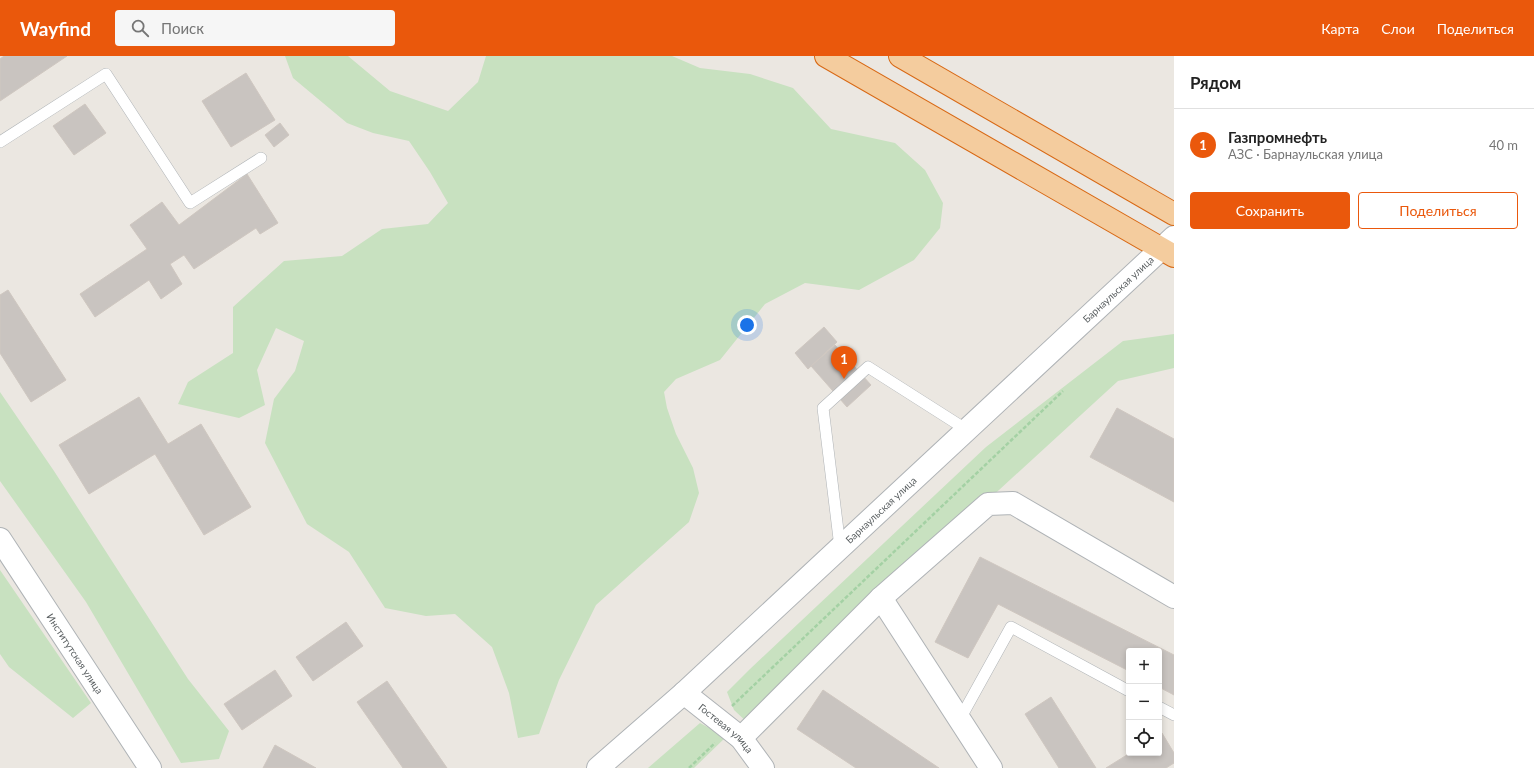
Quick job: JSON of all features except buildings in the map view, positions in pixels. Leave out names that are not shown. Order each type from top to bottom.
[{"type":"highway","points":[[826,56],[1170,247]]},
{"type":"highway","points":[[900,56],[1174,214]]},
{"type":"street","name":"Барнаульская улица","points":[[598,768],[684,693],[967,430],[1170,247]]},
{"type":"street","points":[[736,733],[881,598],[988,504],[1013,503],[1174,596]]},
{"type":"street","name":"Институтская улица","points":[[0,539],[150,768]]},
{"type":"street","points":[[881,598],[991,768]]},
{"type":"street","name":"Гостевая улица","points":[[684,693],[736,733],[762,768]]},
{"type":"lane","points":[[0,142],[106,74],[190,203],[261,158]]},
{"type":"lane","points":[[840,547],[823,408],[868,367],[967,430]]},
{"type":"lane","points":[[960,719],[1010,627],[1126,689]]},
{"type":"lane","points":[[1162,709],[1174,715]]},
{"type":"path","points":[[689,768],[736,733],[728,710],[1063,391]]},
{"type":"green space","points":[[285,56],[348,56],[390,91],[448,111],[478,82],[486,56],[672,56],[700,68],[750,74],[793,88],[831,129],[895,143],[925,170],[943,203],[940,228],[914,260],[859,290],[805,283],[765,304],[720,360],[676,379],[664,392],[667,408],[676,434],[693,468],[699,493],[689,522],[596,605],[559,680],[539,734],[518,738],[509,693],[492,647],[455,614],[426,616],[385,608],[349,552],[307,524],[265,443],[274,399],[295,371],[304,341],[276,328],[257,370],[265,405],[239,418],[178,404],[188,382],[233,353],[233,307],[284,261],[342,256],[382,229],[428,224],[448,203],[430,172],[409,141],[373,133],[347,123],[293,78]]},
{"type":"green space","points":[[1174,334],[1174,368],[1118,381],[948,535],[749,724],[734,710],[727,692],[986,447],[1123,341]]},
{"type":"green space","points":[[0,392],[54,471],[188,679],[229,731],[219,759],[181,763],[86,602],[0,481]]},
{"type":"green space","points":[[0,570],[91,703],[73,718],[9,667],[0,654]]},
{"type":"green space","points":[[700,723],[726,737],[694,768],[648,768]]},
{"type":"place","name":"Газпромнефть","points":[[844,379]]}]
